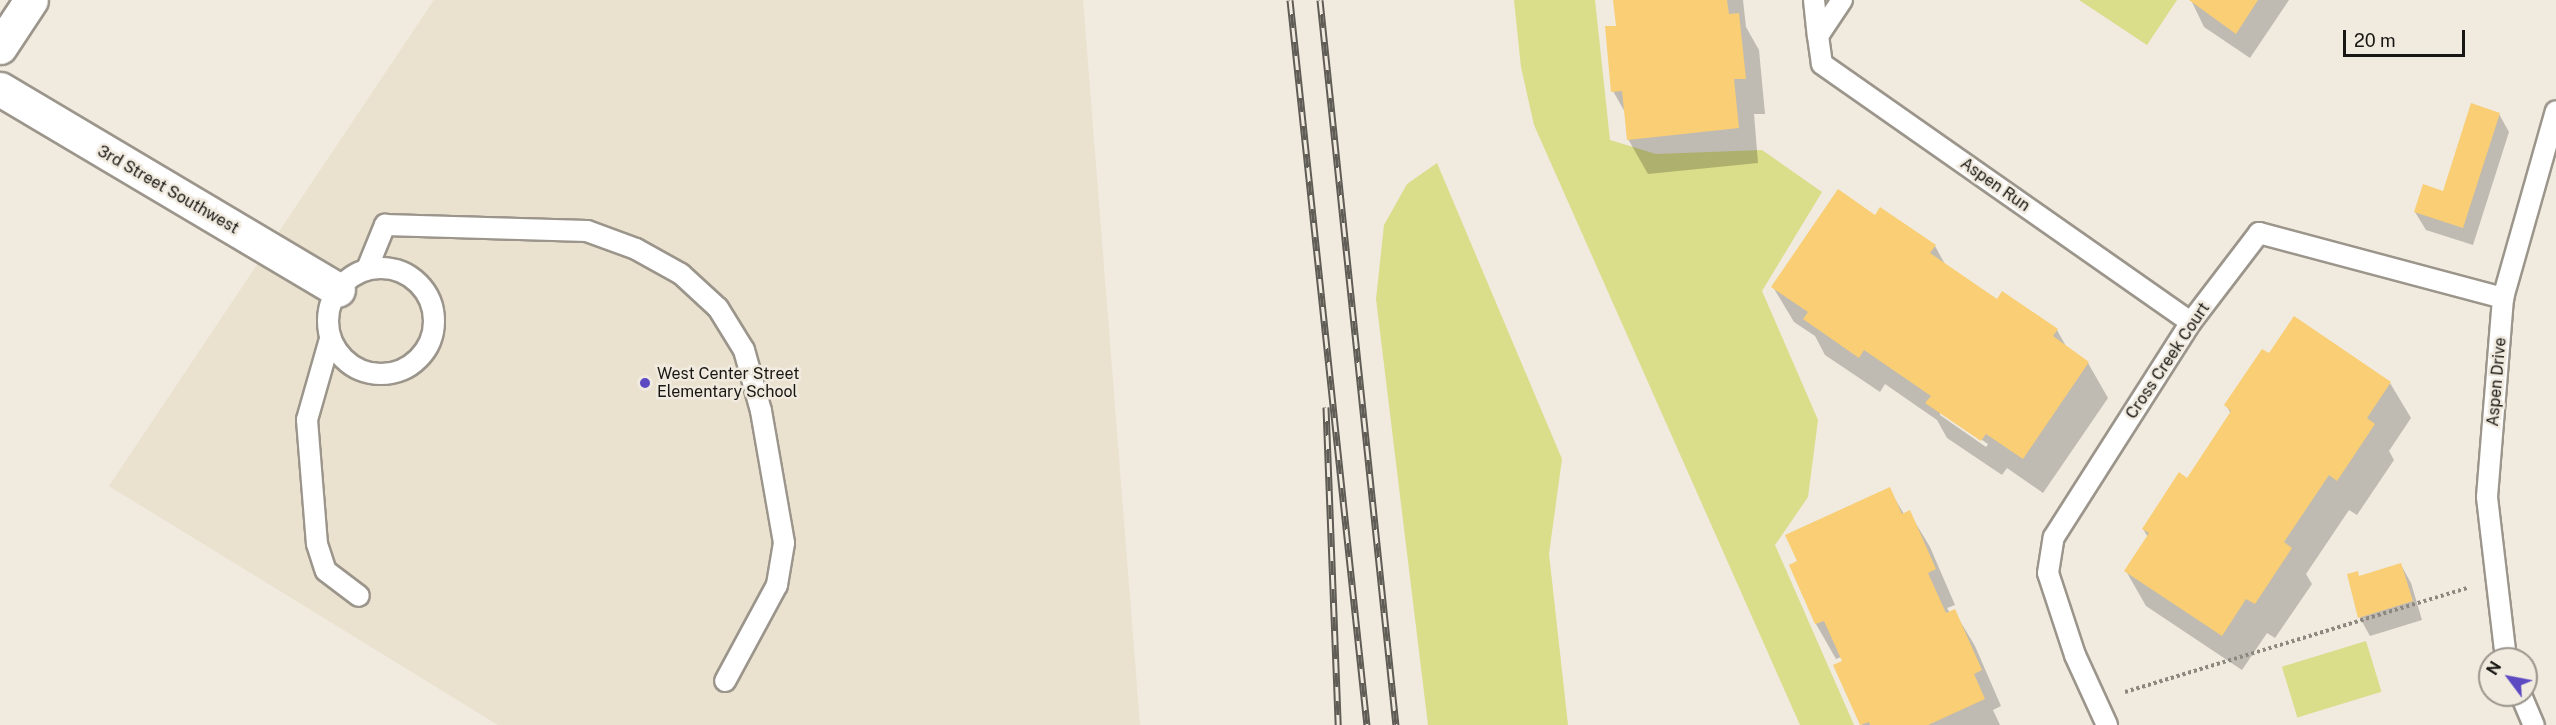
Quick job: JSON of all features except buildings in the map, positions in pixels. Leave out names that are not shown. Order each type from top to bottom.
[{"type":"street","points":[[0,46],[31,0]]},
{"type":"street","name":"3rd Street Southwest","points":[[0,89],[338,290]]},
{"type":"lane","name":"Aspen Run","points":[[1814,0],[1822,64],[2191,322]]},
{"type":"lane","points":[[1818,36],[1842,0]]},
{"type":"lane","name":"Aspen Drive","points":[[2504,647],[2487,497],[2504,298],[2556,111]]},
{"type":"lane","points":[[367,269],[385,225],[587,231],[636,249],[681,274],[718,308],[747,360],[760,411],[784,543],[777,585],[725,681]]},
{"type":"lane","name":"Cross Creek Court","points":[[2107,725],[2075,655],[2048,573],[2054,537],[2191,322],[2259,234],[2504,298]]},
{"type":"lane","points":[[330,339],[345,360],[367,373],[401,371],[427,348],[435,313],[418,281],[403,271],[386,267],[367,269],[351,277],[338,290],[330,305],[330,339],[307,420],[317,544],[326,571],[359,596]]},
{"type":"lane","points":[[2526,707],[2534,725]]},
{"type":"path","points":[[2096,701],[2496,580]]},
{"type":"shaded area","name":"West Center Street Elementary School","points":[[434,0],[1083,0],[1140,725],[498,725],[109,486]]},
{"type":"green space","points":[[1514,0],[1595,0],[1610,140],[1656,154],[1762,150],[1822,192],[1762,291],[1818,420],[1808,497],[1775,545],[1854,725],[1800,725],[1534,125],[1521,67]]},
{"type":"green space","points":[[2079,0],[2177,0],[2147,45]]},
{"type":"green space","points":[[1437,163],[1562,459],[1549,554],[1568,725],[1428,725],[1376,299],[1384,225],[1407,184]]},
{"type":"green space","points":[[2366,641],[2381,692],[2297,717],[2282,667]]},
{"type":"railway","points":[[1290,0],[1367,725]]},
{"type":"railway","points":[[1320,0],[1396,725]]},
{"type":"railway","points":[[1326,407],[1338,725]]},
{"type":"place","name":"West Center Street Elementary School","points":[[645,383]]}]
